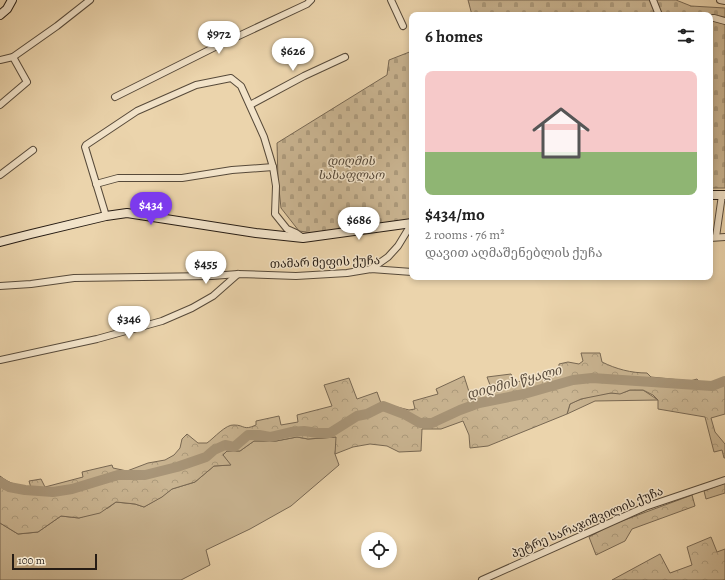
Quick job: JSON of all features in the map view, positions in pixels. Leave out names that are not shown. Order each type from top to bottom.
[{"type":"street","points":[[0,15],[8,9],[12,0]]},
{"type":"street","points":[[0,60],[13,57],[57,26],[90,0]]},
{"type":"street","points":[[116,97],[240,35],[307,4],[311,0]]},
{"type":"street","points":[[391,0],[403,26]]},
{"type":"street","points":[[653,0],[658,12]]},
{"type":"street","points":[[720,0],[725,1]]},
{"type":"street","points":[[713,18],[725,21]]},
{"type":"street","points":[[0,105],[27,82],[13,57]]},
{"type":"street","points":[[250,105],[304,76],[345,57]]},
{"type":"street","points":[[106,216],[85,146],[137,111],[196,85],[231,78],[242,86],[264,137],[273,167],[276,186],[276,214],[288,229],[303,238]]},
{"type":"street","points":[[0,175],[33,150]]},
{"type":"street","points":[[96,184],[118,178],[182,178],[232,170],[273,167]]},
{"type":"street","points":[[713,196],[723,195],[713,238],[725,237]]},
{"type":"street","points":[[0,242],[106,216],[127,213],[256,233],[303,238],[409,223]]},
{"type":"street","points":[[371,269],[388,257],[398,246],[409,228]]},
{"type":"street","name":"თამარ მეფის ქუჩა","points":[[0,286],[31,284],[74,278],[212,276],[238,274],[296,276],[347,273],[371,269],[409,272]]},
{"type":"street","points":[[0,360],[97,339],[162,321],[192,308],[213,296],[238,274]]},
{"type":"street","name":"პეტრე სარაჯიშვილის ქუჩა","points":[[482,580],[645,507],[725,480]]},
{"type":"green space","points":[[468,0],[676,0],[691,6],[725,8],[725,188],[713,188],[713,12],[471,12]]},
{"type":"green space","name":"დიღმის სასაფლაო","points":[[409,52],[409,221],[314,233],[299,231],[281,208],[278,180],[277,143],[387,75],[389,60]]},
{"type":"green space","points":[[581,353],[600,353],[602,362],[624,370],[647,373],[651,377],[690,381],[697,379],[700,383],[711,383],[725,379],[725,414],[711,418],[715,432],[725,444],[725,458],[722,450],[714,452],[705,417],[658,409],[658,400],[653,395],[643,390],[630,390],[620,394],[611,393],[581,399],[570,404],[567,414],[488,446],[470,448],[469,435],[463,421],[441,429],[422,429],[421,451],[399,452],[387,446],[370,444],[353,447],[335,454],[336,437],[308,439],[297,437],[276,441],[254,441],[240,451],[227,451],[223,455],[231,465],[214,466],[195,482],[172,489],[162,497],[144,507],[135,504],[116,502],[100,513],[79,518],[61,516],[38,532],[18,534],[0,523],[0,476],[7,481],[31,488],[29,481],[41,479],[45,487],[83,477],[82,472],[112,465],[113,468],[127,471],[148,463],[165,460],[174,455],[180,448],[182,439],[187,434],[198,443],[207,443],[231,425],[249,428],[256,425],[256,421],[279,416],[281,425],[298,422],[297,415],[332,406],[324,385],[349,378],[357,399],[377,392],[381,403],[409,410],[415,409],[413,401],[438,394],[436,389],[464,376],[471,398],[483,395],[490,385],[487,377],[511,374],[515,382],[544,378],[559,371],[559,364],[568,362],[579,364],[583,361]]},
{"type":"green space","points":[[630,390],[643,390],[658,400],[595,401],[567,414],[570,404],[579,400],[595,395],[620,393]]},
{"type":"green space","points":[[297,437],[308,439],[337,437],[335,454],[339,465],[291,506],[250,529],[206,550],[210,565],[181,580],[0,580],[0,523],[18,534],[38,532],[61,516],[79,518],[108,508],[116,502],[135,504],[144,507],[172,489],[195,482],[214,466],[230,465],[223,455],[227,451],[240,451],[254,441],[276,441]]},
{"type":"green space","points":[[725,483],[725,493],[706,499],[704,491]]},
{"type":"green space","points":[[692,495],[695,506],[632,529],[625,541],[596,555],[589,537],[611,525]]},
{"type":"green space","points":[[711,537],[717,552],[725,549],[725,580],[612,580],[660,554],[670,573],[692,565],[687,547]]},
{"type":"waterway","name":"დიღმის წყალი","points":[[0,482],[9,487],[53,492],[72,489],[118,475],[145,475],[177,467],[206,457],[214,450],[225,445],[234,447],[248,435],[270,437],[291,432],[304,431],[330,433],[357,416],[367,414],[383,406],[404,414],[420,423],[432,423],[479,403],[524,394],[573,380],[592,378],[712,386],[725,381]]}]
